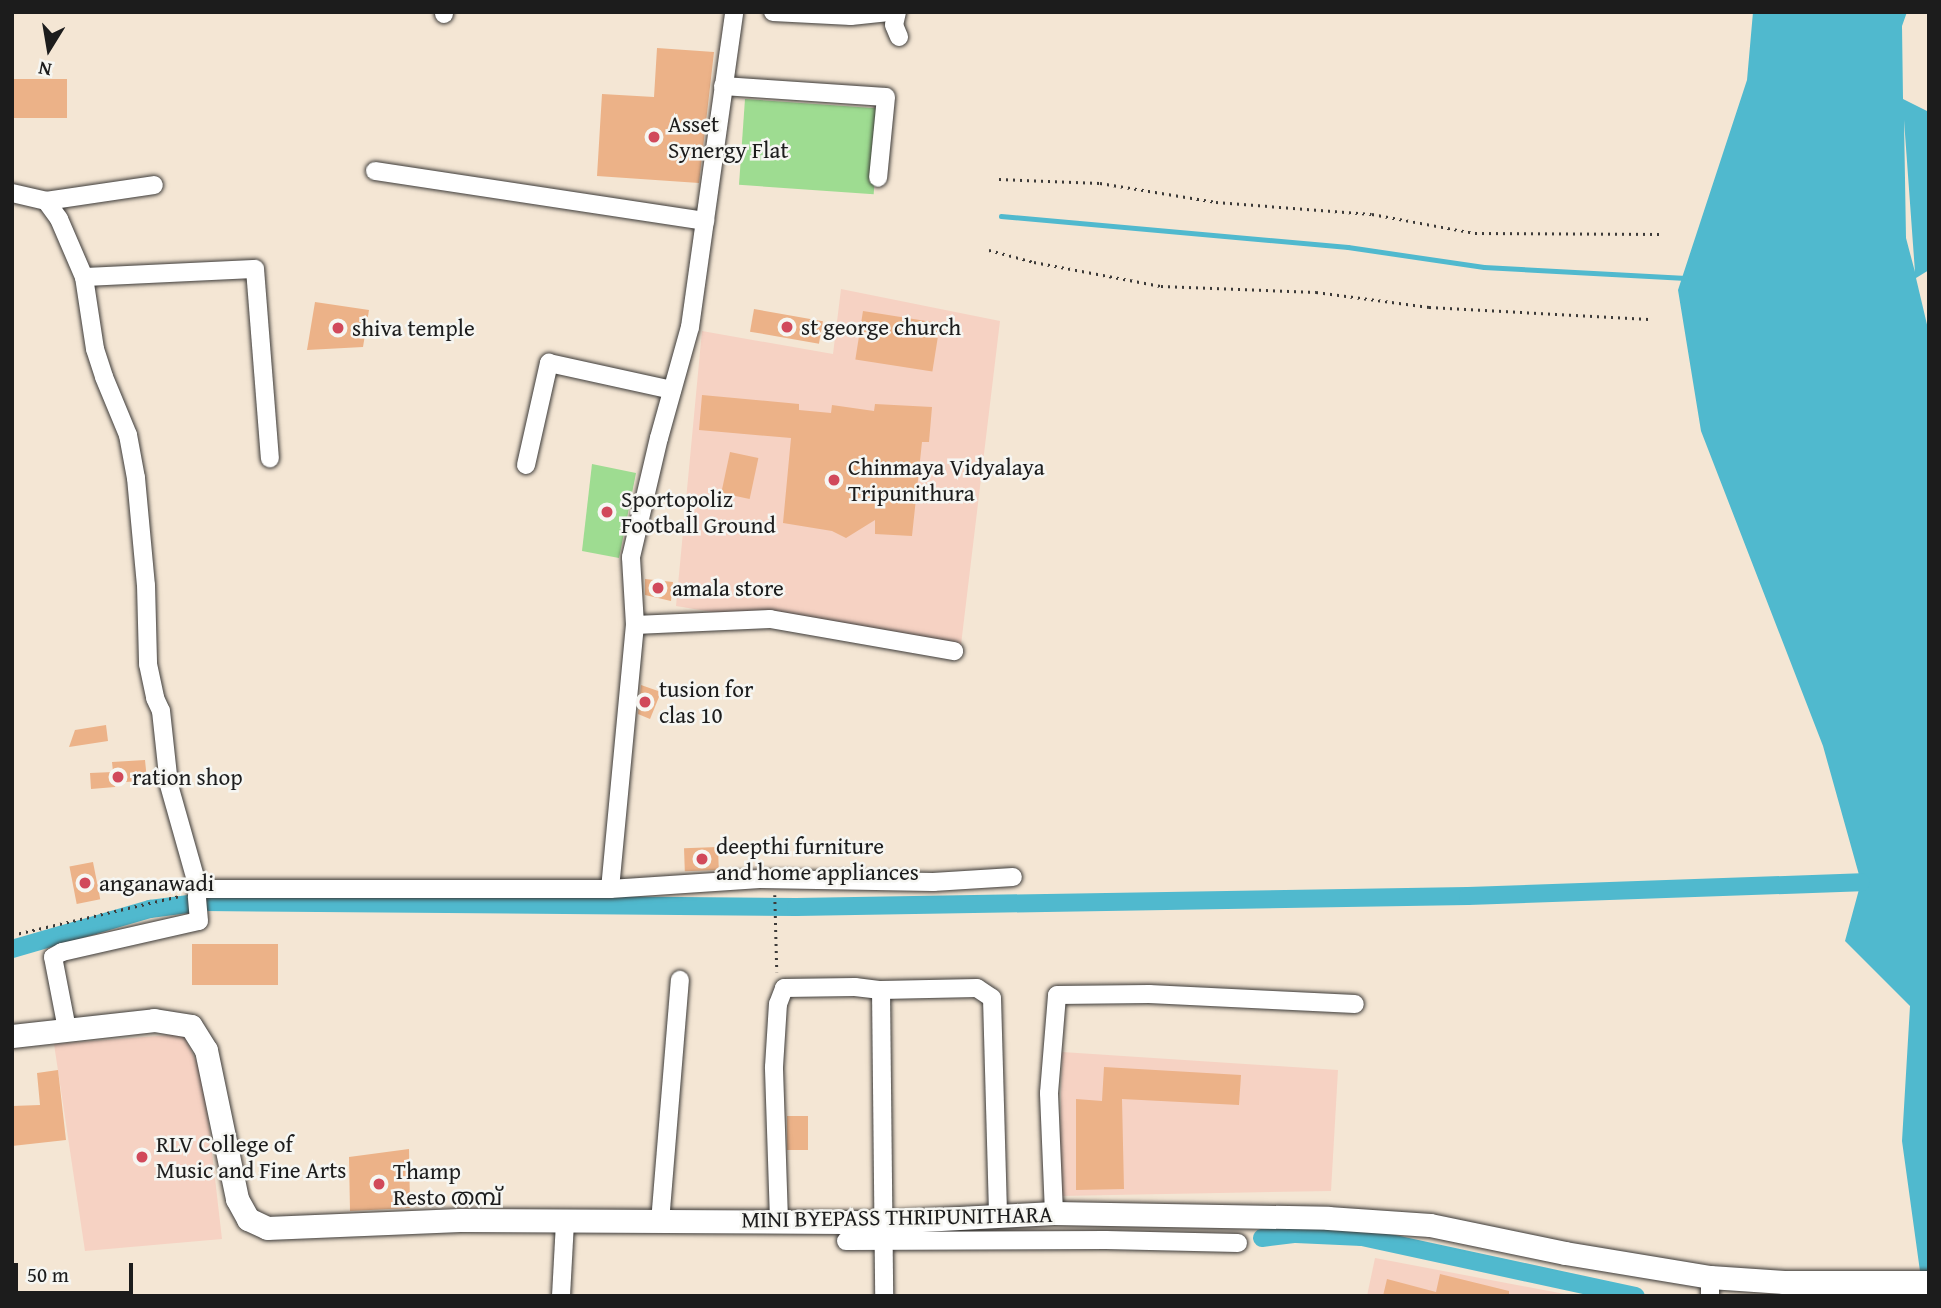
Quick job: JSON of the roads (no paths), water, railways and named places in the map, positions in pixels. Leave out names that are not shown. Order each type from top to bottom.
[{"type":"main road","name":"MINI BYEPASS THRIPUNITHARA","points":[[12,1036],[154,1020],[187,1024],[194,1029],[206,1050],[237,1199],[248,1219],[257,1226],[284,1229],[460,1220],[660,1223],[779,1220],[884,1232],[1054,1213],[1328,1218],[1430,1226],[1710,1286],[1784,1282],[1929,1282]]},
{"type":"street","points":[[610,889],[635,625],[631,557],[690,327],[734,12]]},
{"type":"street","points":[[772,12],[851,16],[889,12]]},
{"type":"street","points":[[897,12],[894,25],[899,37]]},
{"type":"street","points":[[723,86],[886,97],[878,178]]},
{"type":"street","points":[[375,172],[705,221]]},
{"type":"street","points":[[12,193],[46,201],[154,185]]},
{"type":"street","points":[[46,201],[59,219],[84,277],[95,349],[128,435],[134,463],[146,585],[148,664],[155,698],[161,711],[169,785],[198,899],[198,921],[62,952],[53,957],[68,1029]]},
{"type":"street","points":[[84,277],[255,269],[270,458]]},
{"type":"street","points":[[526,465],[550,363],[672,390]]},
{"type":"street","points":[[635,625],[770,619],[954,651]]},
{"type":"street","points":[[198,899],[212,889],[610,889],[761,879],[933,882],[1013,877]]},
{"type":"street","points":[[660,1223],[680,980]]},
{"type":"street","points":[[779,1220],[774,1066],[778,1003],[784,988],[977,988],[992,999],[1005,1217],[1013,1241]]},
{"type":"street","points":[[881,990],[884,1296]]},
{"type":"street","points":[[1054,1213],[1049,1093],[1057,995],[1149,994],[1355,1004]]},
{"type":"street","points":[[561,1296],[565,1221]]},
{"type":"street","points":[[846,1241],[884,1232],[1013,1241],[1238,1243]]},
{"type":"water","points":[[1753,12],[1907,12],[1902,26],[1903,99],[1929,112],[1929,270],[1916,278],[1929,333],[1929,1296],[1923,1293],[1902,1141],[1910,1006],[1845,941],[1861,882],[1823,746],[1701,431],[1678,290],[1747,80]],"holes":[[[1904,120],[1915,272],[1906,238]]]},
{"type":"waterway","points":[[1001,216],[1348,247],[1484,267],[1686,278]]},
{"type":"waterway","points":[[12,949],[150,909],[203,902],[796,907],[1468,896],[1861,882]]},
{"type":"waterway","points":[[1262,1238],[1296,1234],[1362,1237],[1636,1296]]},
{"type":"place","name":"Asset Synergy Flat","points":[[654,137]]},
{"type":"place","name":"st george church","points":[[787,327]]},
{"type":"place","name":"shiva temple","points":[[338,328]]},
{"type":"place","name":"Chinmaya Vidyalaya Tripunithura","points":[[834,480]]},
{"type":"place","name":"Sportopoliz Football Ground","points":[[607,512]]},
{"type":"place","name":"amala store","points":[[658,588]]},
{"type":"place","name":"tusion for clas 10","points":[[645,702]]},
{"type":"place","name":"ration shop","points":[[118,777]]},
{"type":"place","name":"deepthi furniture and home appliances","points":[[702,859]]},
{"type":"place","name":"anganawadi","points":[[85,883]]},
{"type":"place","name":"RLV College of Music and Fine Arts","points":[[142,1157]]},
{"type":"place","name":"Thamp Resto തമ്പ്","points":[[379,1184]]}]
